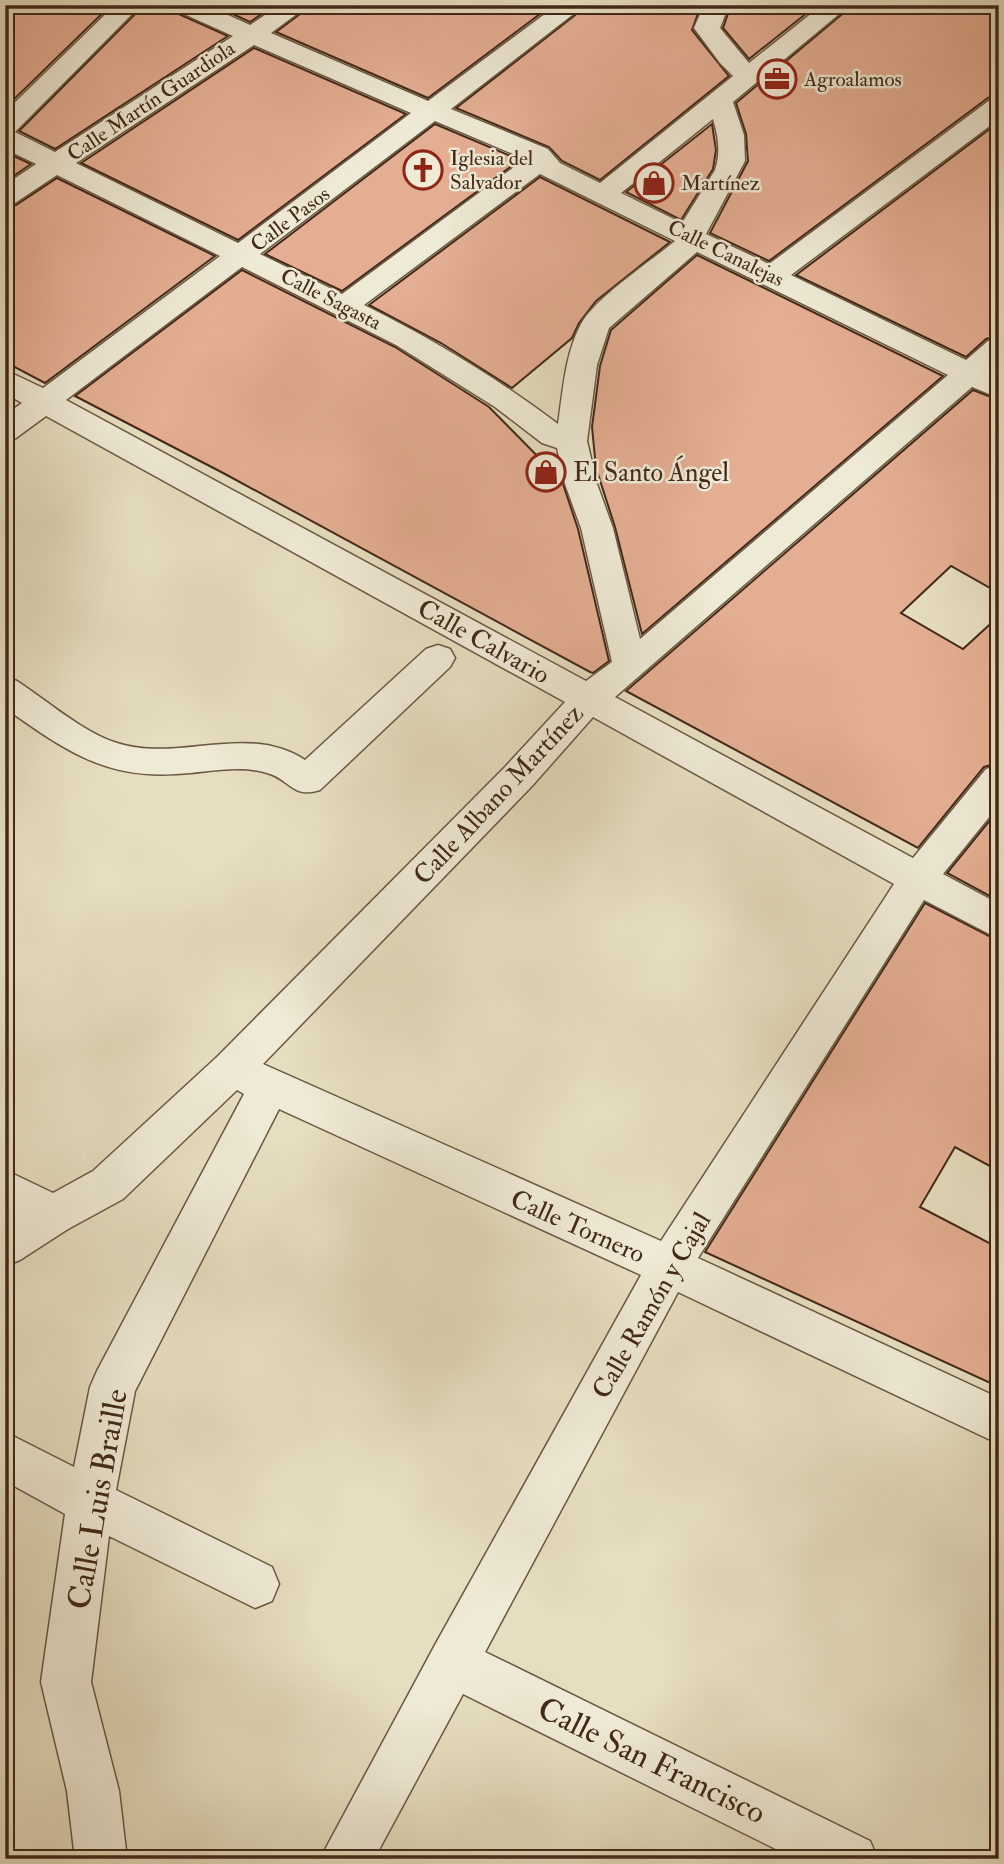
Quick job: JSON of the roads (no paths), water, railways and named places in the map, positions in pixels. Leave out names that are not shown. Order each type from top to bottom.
[{"type":"street","points":[[5,127],[129,5]]},
{"type":"street","name":"Calle Canalejas","points":[[184,5],[430,112],[447,116],[538,155],[550,169],[604,193],[999,388]]},
{"type":"street","name":"Calle Martín Guardiola","points":[[5,197],[296,5]]},
{"type":"street","name":"Calle Pasos","points":[[5,431],[573,5]]},
{"type":"street","points":[[717,5],[707,28],[729,58],[749,77]]},
{"type":"street","points":[[604,193],[838,5]]},
{"type":"street","points":[[630,667],[597,528],[580,484],[571,441],[582,365],[596,325],[617,303],[689,244],[694,226],[733,160],[730,134],[720,100]]},
{"type":"street","points":[[772,276],[999,106]]},
{"type":"street","name":"Calle Sagasta","points":[[5,138],[407,338],[506,400],[553,436],[571,441]]},
{"type":"street","points":[[344,306],[542,160]]},
{"type":"street","name":"Calle Albano Martínez","points":[[5,1246],[53,1214],[108,1185],[250,1078],[589,698],[630,667],[968,372],[999,348]]},
{"type":"street","name":"Calle Calvario","points":[[5,380],[999,923]]},
{"type":"street","points":[[10,701],[114,757],[165,762],[221,758],[273,759],[307,780],[438,658]]},
{"type":"street","name":"Calle Ramón y Cajal","points":[[346,1859],[669,1266],[918,878],[999,779]]},
{"type":"street","name":"Calle Tornero","points":[[250,1078],[669,1266],[999,1422]]},
{"type":"street","name":"Calle Luis Braille","points":[[101,1859],[93,1791],[66,1682],[90,1502],[113,1387],[250,1078]]},
{"type":"street","points":[[5,1189],[53,1214]]},
{"type":"street","points":[[5,1455],[90,1502],[255,1584]]},
{"type":"street","name":"Calle San Francisco","points":[[452,1662],[852,1859]]},
{"type":"place","name":"Agroalamos","points":[[777,79]]},
{"type":"place","name":"Iglesia del Salvador","points":[[423,170]]},
{"type":"place","name":"Martínez","points":[[654,183]]},
{"type":"place","name":"El Santo Ángel","points":[[546,472]]}]
